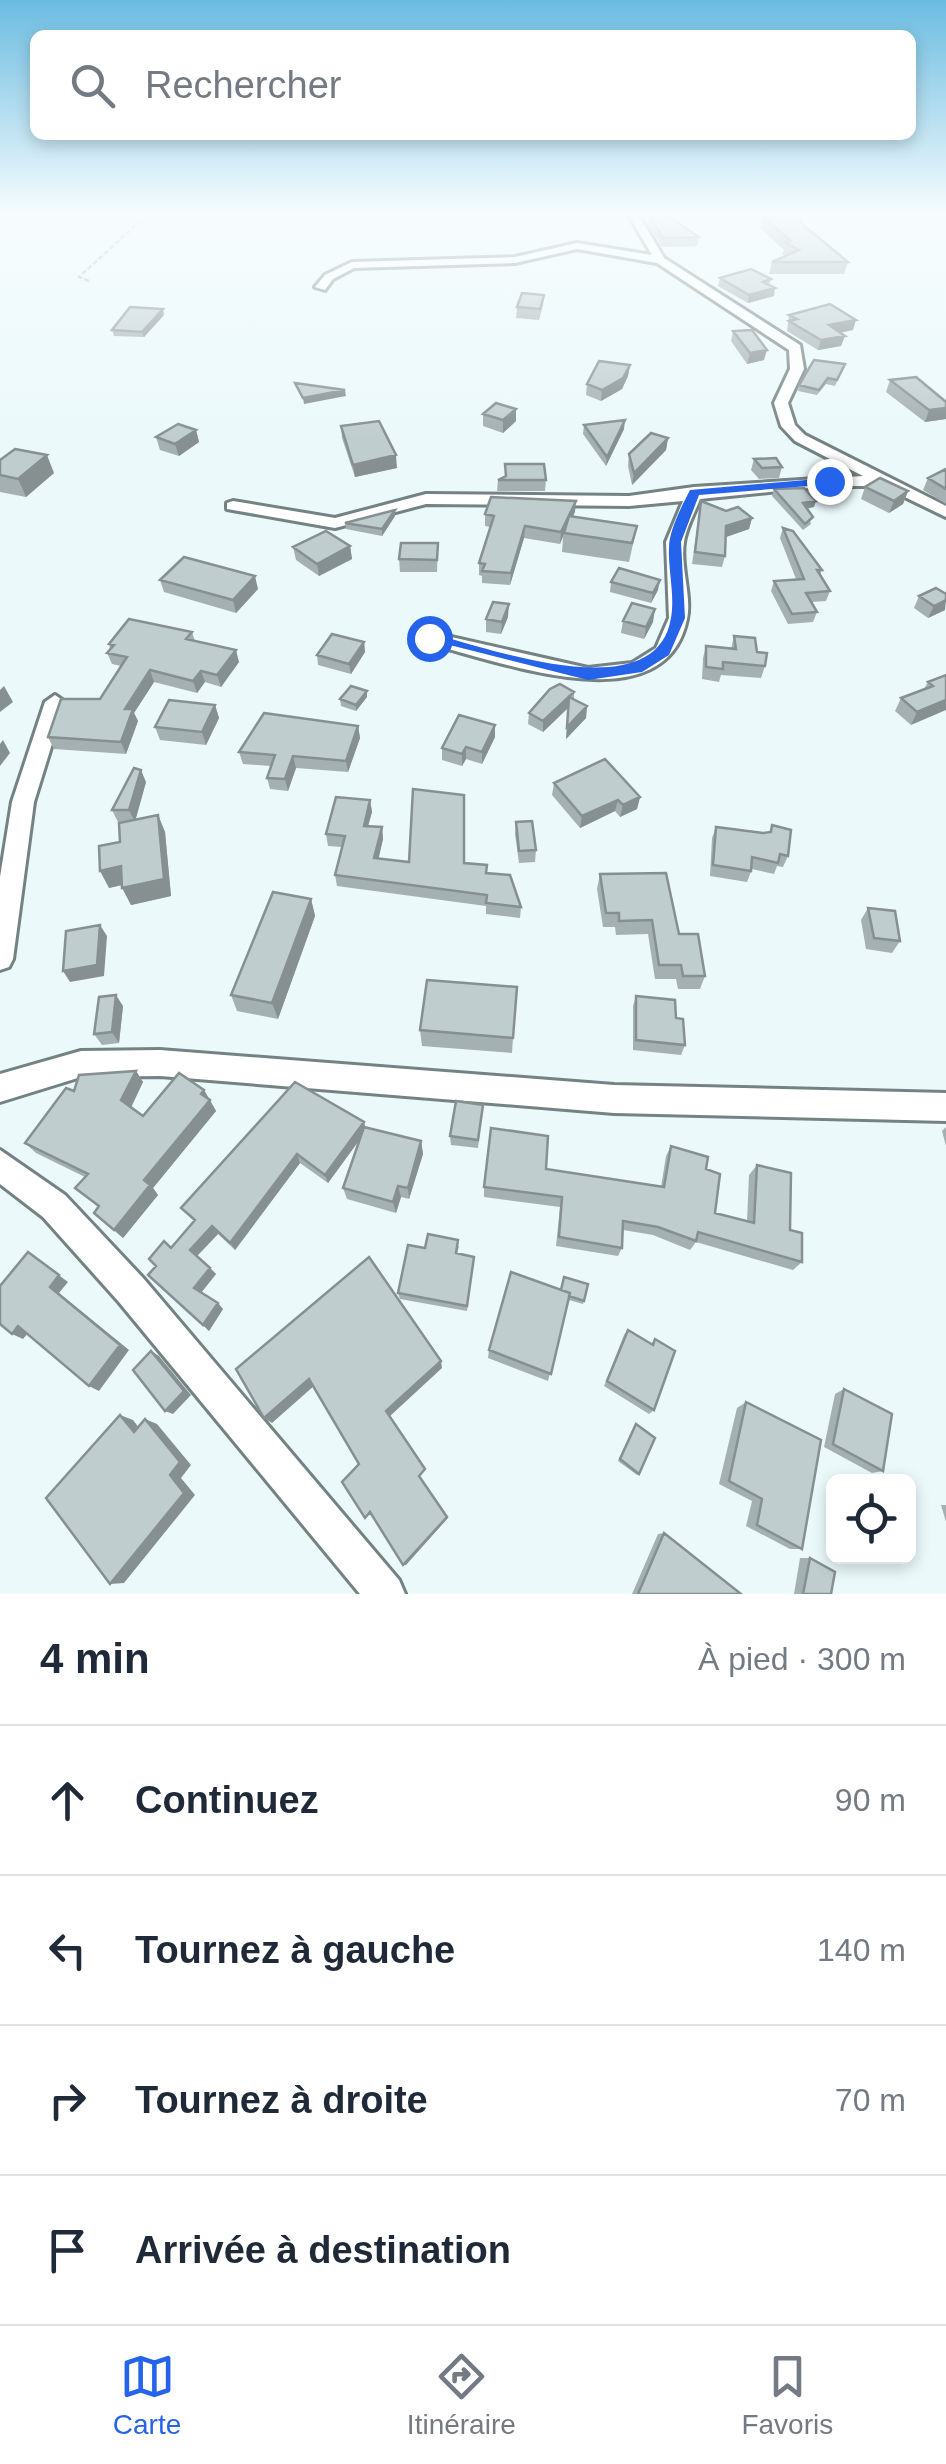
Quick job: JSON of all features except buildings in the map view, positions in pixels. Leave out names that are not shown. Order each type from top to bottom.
[{"type":"street","points":[[704,288],[795,348],[797,369],[780,403],[788,426],[800,438],[946,512]]},
{"type":"street","points":[[233,506],[334,522],[426,499],[629,501],[694,492],[882,481]]},
{"type":"street","points":[[429,638],[588,675],[637,669],[664,652],[678,618],[675,542],[694,492]]},
{"type":"street","points":[[0,959],[23,802],[55,702]]},
{"type":"street","points":[[0,1088],[81,1064],[160,1062],[290,1076],[614,1098],[946,1106]]},
{"type":"street","points":[[0,1165],[54,1206],[130,1290],[385,1594]]},
{"type":"route","points":[[429,638],[588,675],[637,669],[664,652],[678,618],[675,542],[694,492],[829,481]]}]
